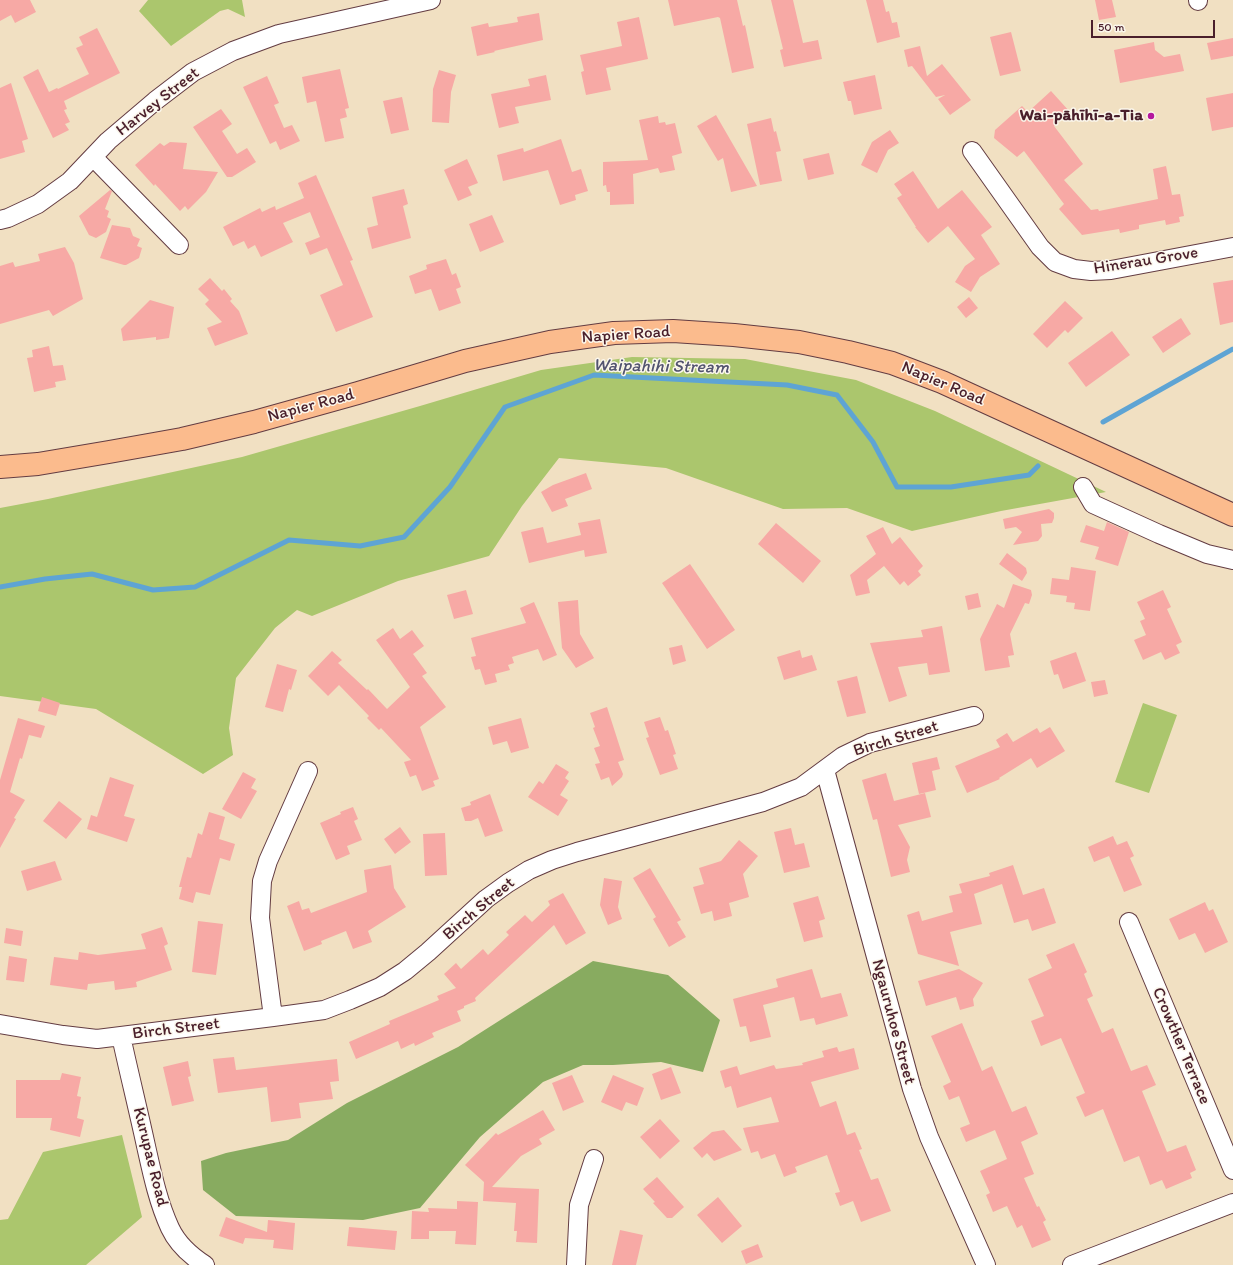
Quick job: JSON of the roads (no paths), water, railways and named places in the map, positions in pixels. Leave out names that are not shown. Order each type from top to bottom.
[{"type":"main road","name":"Napier Road","points":[[0,467],[38,464],[182,439],[254,422],[358,394],[465,361],[550,342],[614,333],[672,331],[734,334],[799,342],[892,363],[942,382],[1233,515]]},
{"type":"street","name":"Harvey Street","points":[[0,220],[8,218],[38,204],[70,181],[108,141],[155,101],[193,72],[233,51],[279,34],[431,0]]},
{"type":"street","name":"Hinerau Grove","points":[[972,151],[1040,247],[1055,262],[1067,267],[1091,271],[1110,270],[1233,246]]},
{"type":"street","points":[[93,157],[179,245]]},
{"type":"street","points":[[1083,487],[1093,504],[1207,554],[1233,560]]},
{"type":"street","name":"Birch Street","points":[[0,1024],[97,1039],[273,1018],[324,1010],[380,987],[405,971],[486,899],[529,870],[552,860],[577,852],[763,802],[801,787],[843,756],[870,743],[974,716]]},
{"type":"street","name":"Ngauruhoe Street","points":[[825,770],[912,1089],[929,1137],[986,1265]]},
{"type":"street","points":[[273,1018],[260,918],[262,881],[268,861],[308,771]]},
{"type":"street","name":"Crowther Terrace","points":[[1129,922],[1233,1170]]},
{"type":"street","name":"Kurupae Road","points":[[121,1036],[162,1209],[170,1229],[182,1245],[195,1259],[205,1265]]},
{"type":"street","points":[[576,1265],[578,1205],[594,1159]]},
{"type":"street","points":[[1072,1265],[1233,1203]]},
{"type":"waterway","name":"Waipahihi Stream","points":[[1103,422],[1233,349]]},
{"type":"waterway","name":"Waipahihi Stream","points":[[0,587],[45,579],[92,574],[153,590],[195,587],[289,540],[360,546],[404,537],[450,487],[505,407],[594,375],[787,385],[837,395],[873,442],[897,487],[951,487],[1029,475],[1038,466]]},
{"type":"place","name":"Wai-pāhīhī-a-Tia","points":[[1151,116]]}]
